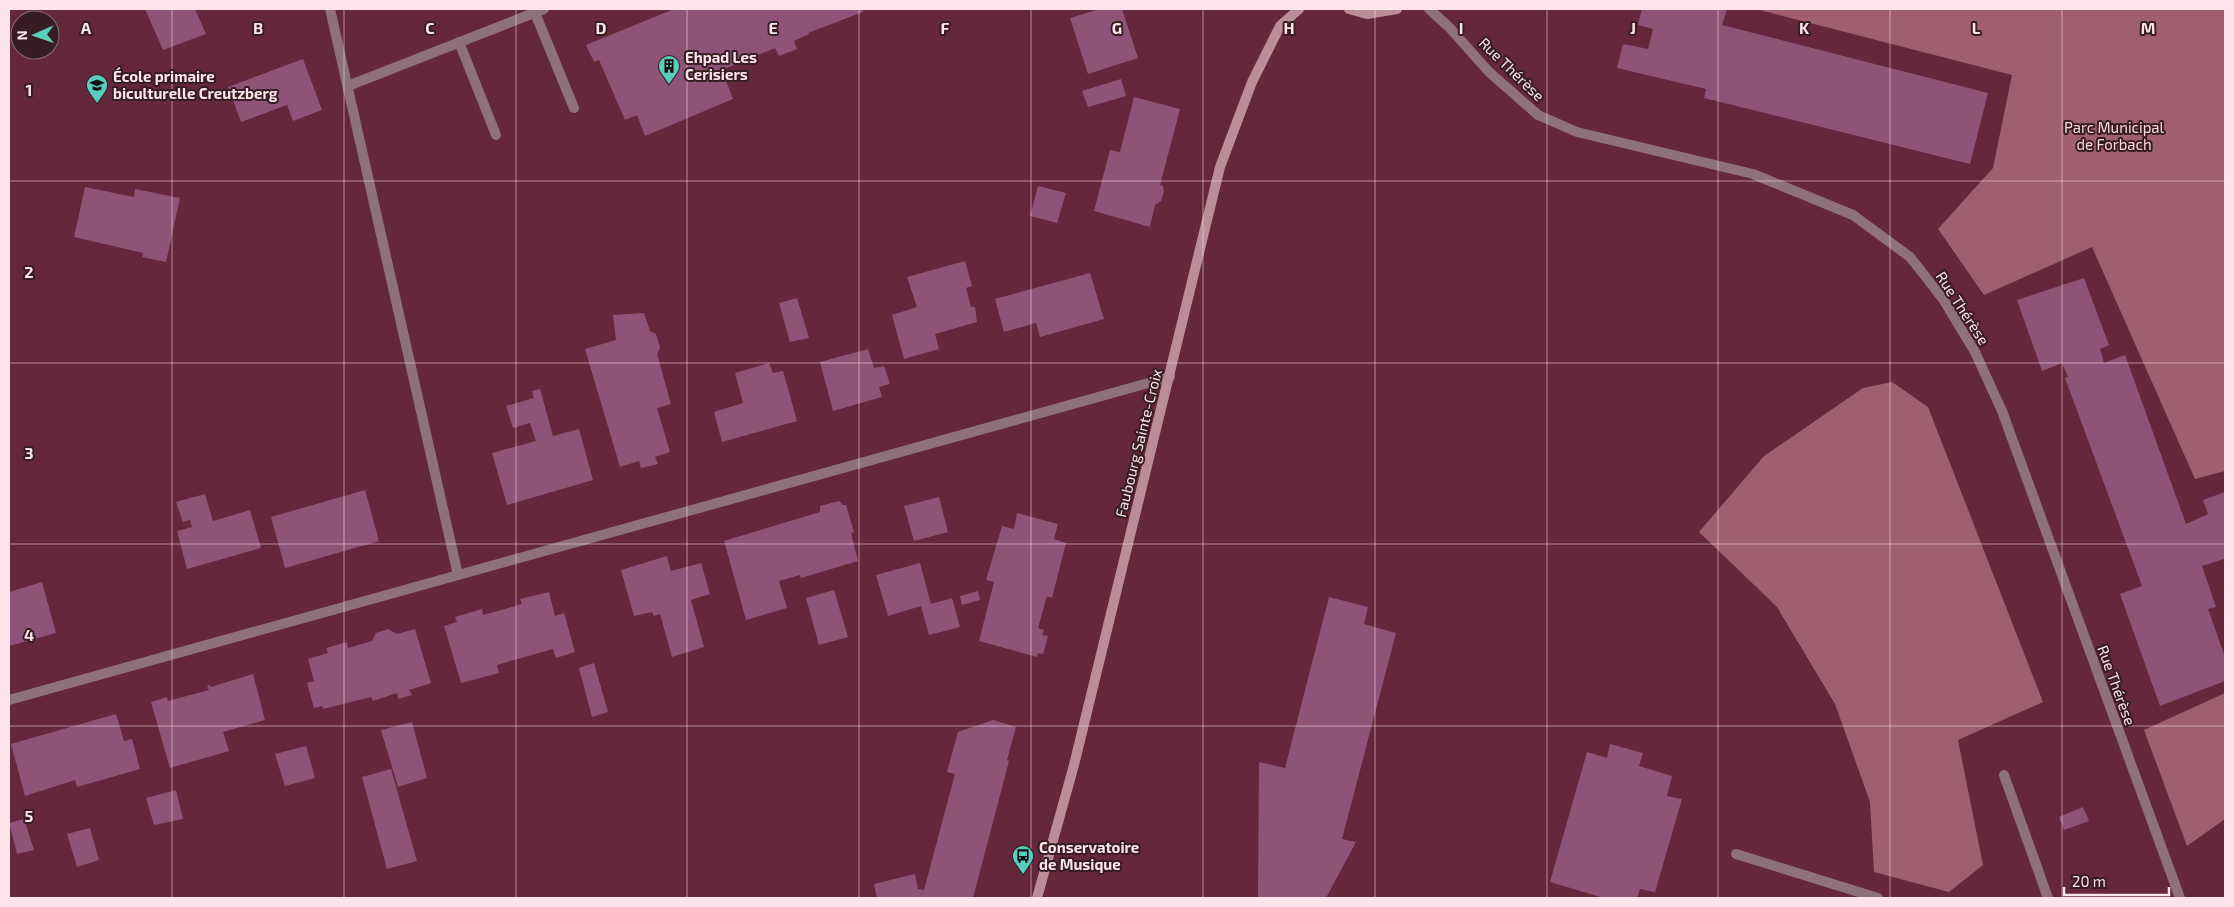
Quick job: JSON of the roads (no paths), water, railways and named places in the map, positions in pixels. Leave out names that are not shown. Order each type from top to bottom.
[{"type":"main road","name":"Faubourg Sainte-Croix","points":[[1037,898],[1074,765],[1220,167],[1256,74],[1280,26],[1299,9]]},
{"type":"main road","points":[[1349,9],[1367,14],[1397,9]]},
{"type":"street","points":[[330,9],[458,575]]},
{"type":"street","name":"Rue Thérèse","points":[[1429,9],[1449,27],[1490,72],[1538,115],[1577,132],[1753,174],[1853,215],[1910,258],[1942,299],[1975,352],[2002,411],[2180,898]]},
{"type":"street","points":[[348,86],[540,11],[574,108]]},
{"type":"street","points":[[459,42],[496,135]]},
{"type":"street","points":[[9,700],[1170,377]]},
{"type":"street","points":[[2004,775],[2048,898]]},
{"type":"street","points":[[1736,854],[1878,898]]},
{"type":"place","name":"Ehpad Les Cerisiers","points":[[669,85]]},
{"type":"place","name":"École primaire biculturelle Creutzberg","points":[[97,104]]},
{"type":"place","name":"Conservatoire de Musique","points":[[1023,875]]},
{"type":"park label","name":"Parc Municipal de Forbach","points":[[2114,136]]}]
